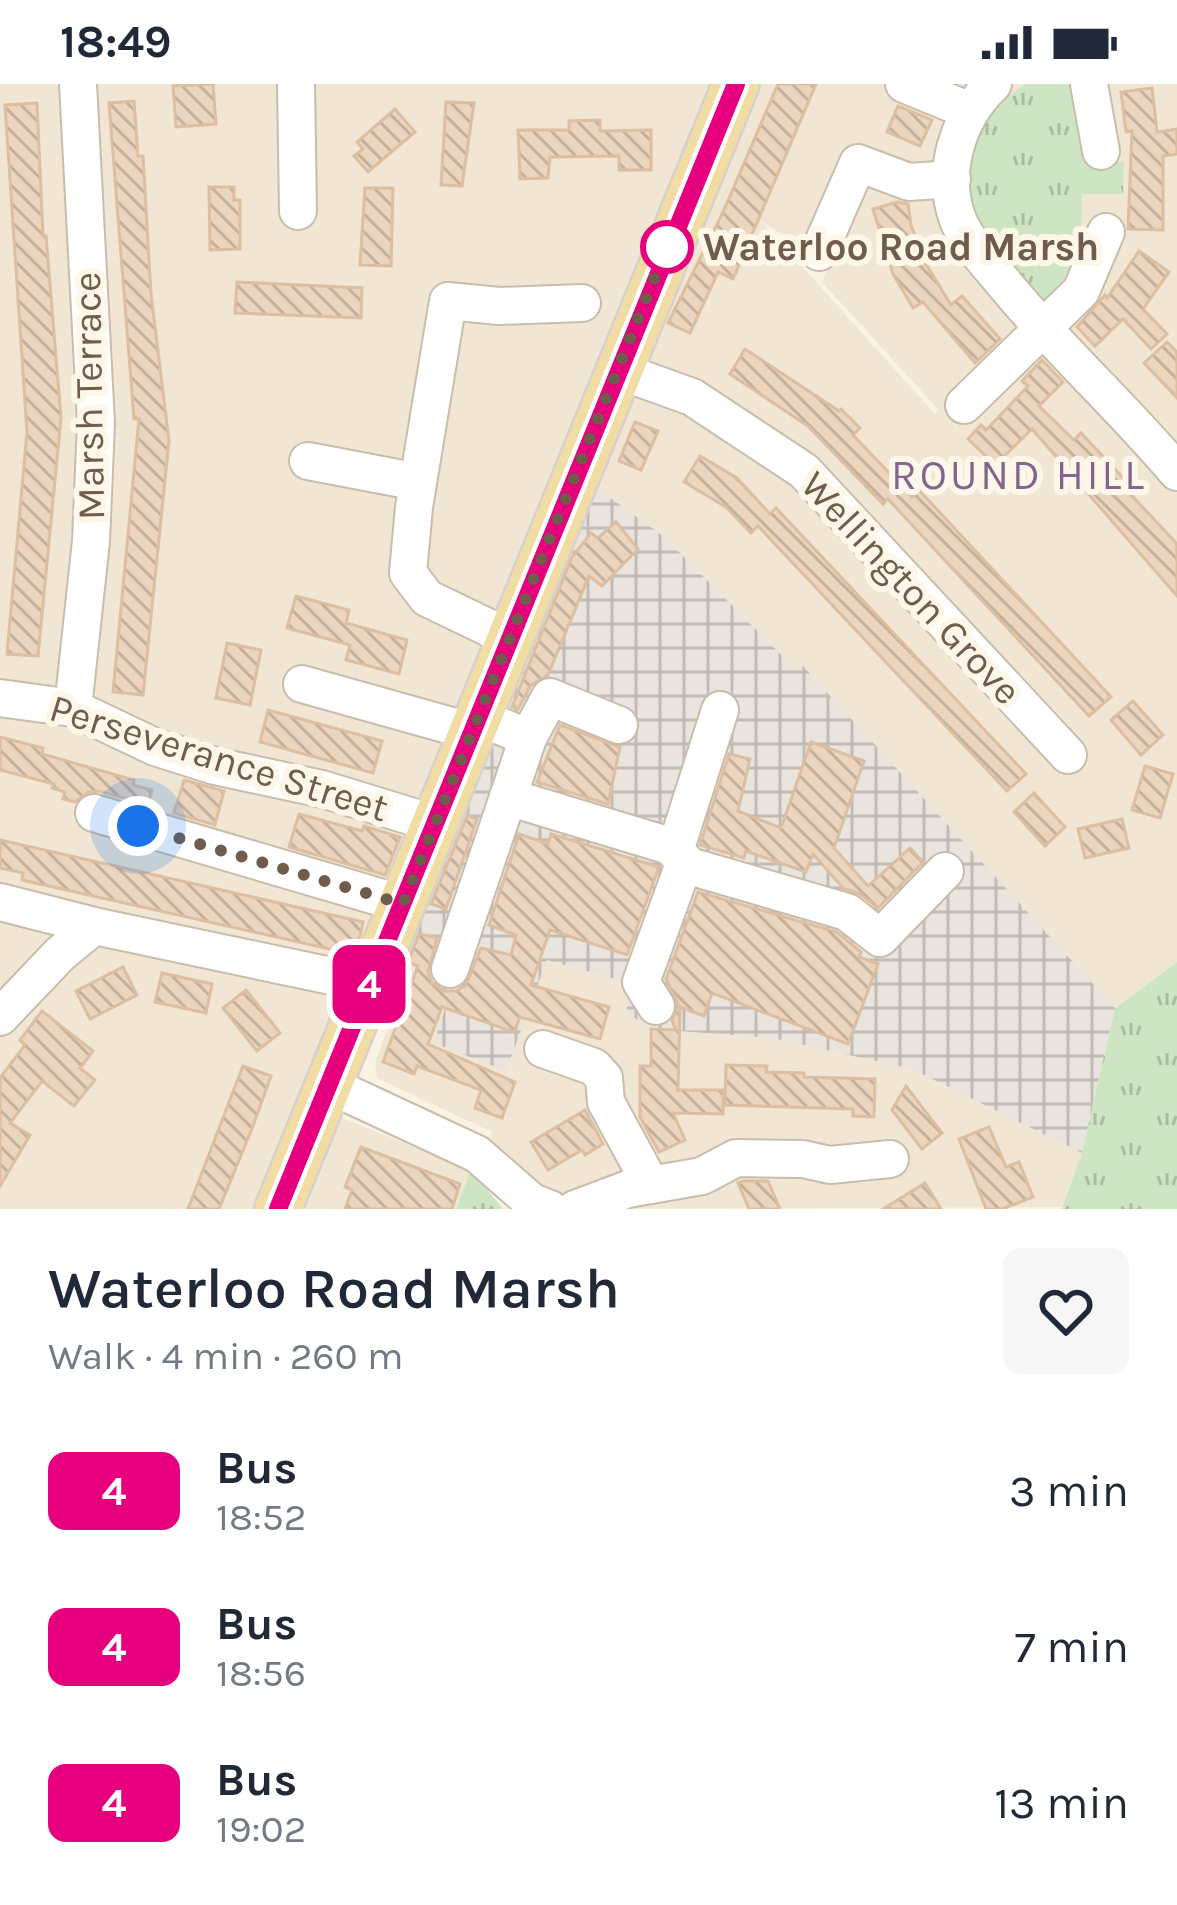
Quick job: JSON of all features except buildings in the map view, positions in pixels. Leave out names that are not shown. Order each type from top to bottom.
[{"type":"main road","points":[[278,1209],[736,84]]},
{"type":"street","name":"Marsh Terrace","points":[[74,708],[91,541],[96,423],[78,84]]},
{"type":"street","points":[[296,84],[298,211]]},
{"type":"street","points":[[904,84],[982,98],[960,128],[952,179],[958,219],[1042,330],[1177,472]]},
{"type":"street","points":[[1089,84],[1101,152]]},
{"type":"street","points":[[819,252],[858,163],[909,182],[952,179]]},
{"type":"street","points":[[964,405],[1081,291],[1106,232]]},
{"type":"street","points":[[510,638],[427,598],[408,573],[448,301],[499,306],[583,303]]},
{"type":"street","name":"Wellington Grove","points":[[617,370],[692,397],[804,471],[1068,755]]},
{"type":"street","points":[[308,461],[418,482]]},
{"type":"street","points":[[302,684],[528,739]]},
{"type":"street","name":"Perseverance Street","points":[[0,698],[74,708],[155,747],[195,760],[322,790],[436,824]]},
{"type":"street","points":[[450,970],[528,739],[550,698],[619,724]]},
{"type":"street","points":[[656,1006],[641,982],[720,710]]},
{"type":"street","points":[[508,797],[680,856],[689,866],[847,912],[880,938],[945,871]]},
{"type":"street","points":[[94,813],[403,904]]},
{"type":"street","points":[[0,902],[369,984]]},
{"type":"street","points":[[0,1017],[94,926]]},
{"type":"street","points":[[543,1049],[594,1067],[604,1078],[606,1102],[651,1185]]},
{"type":"street","points":[[329,1085],[477,1154],[517,1199],[550,1209]]},
{"type":"street","points":[[575,1209],[651,1185],[708,1193],[736,1159],[764,1157],[830,1165],[890,1159]]},
{"type":"shaded area","points":[[0,84],[1177,84],[1177,962],[1115,1008],[802,666],[796,671],[577,475],[320,1109],[471,1170],[456,1209],[0,1209]],"holes":[[[761,221],[786,237],[802,255],[828,266],[822,282],[938,409],[935,414]]]},
{"type":"shaded area","points":[[577,474],[663,536],[796,670],[802,665],[1115,1008],[1082,1153],[912,1069],[772,1038],[652,1029],[627,1013],[626,982],[547,960],[506,1071],[434,1043],[447,1002],[374,973]]},
{"type":"shaded area","points":[[546,960],[626,982],[652,1029],[772,1038],[912,1069],[1082,1153],[1066,1207],[550,1209],[490,1142],[492,1132],[377,1078],[375,1063],[404,985],[448,1002]]},
{"type":"green space","points":[[1025,84],[1076,84],[1083,160],[1124,162],[1123,194],[1082,194],[1077,253],[1066,276],[1044,302],[987,238],[975,216],[967,173],[979,134]]},
{"type":"green space","points":[[1177,962],[1177,1209],[1062,1209],[1082,1153],[1115,1008]]},
{"type":"green space","points":[[471,1170],[503,1209],[456,1209]]},
{"type":"bus line","name":"4","points":[[278,1209],[736,84]]},
{"type":"place","name":"Waterloo Road Marsh","points":[[667,247]]},
{"type":"district","name":"ROUND HILL","points":[[1019,475]]},
{"type":"route","points":[[138,826],[403,904],[667,247]]}]
